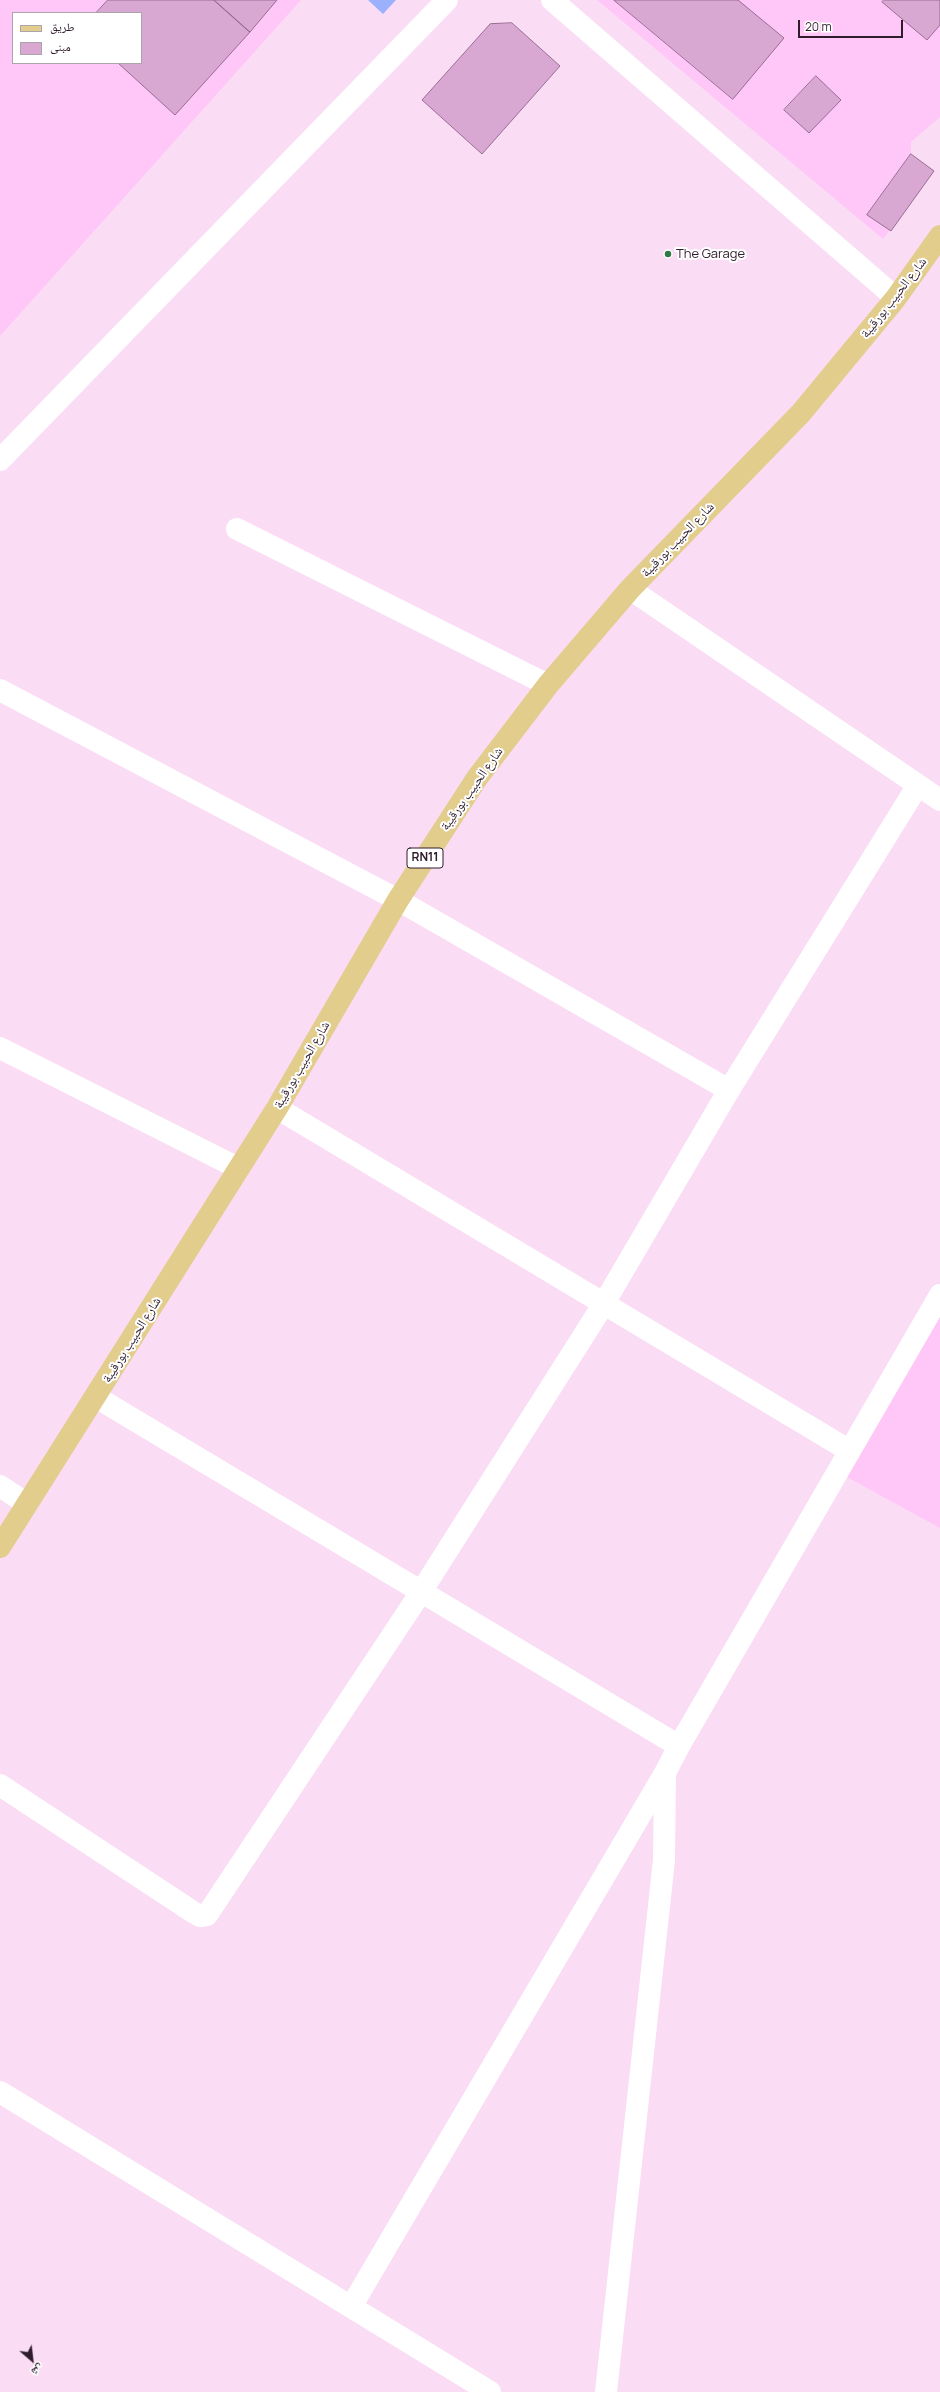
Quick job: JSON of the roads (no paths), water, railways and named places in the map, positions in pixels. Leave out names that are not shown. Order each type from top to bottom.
[{"type":"main road","name":"شارع الحبيب بورقيبة","points":[[0,1547],[277,1108],[398,900],[476,778],[548,684],[630,589],[800,413],[896,298],[940,236]]},
{"type":"street","points":[[0,460],[447,0]]},
{"type":"street","points":[[552,0],[896,298]]},
{"type":"street","points":[[237,529],[548,684]]},
{"type":"street","points":[[630,589],[940,800]]},
{"type":"street","points":[[0,690],[398,900],[729,1090]]},
{"type":"street","points":[[0,1785],[193,1912],[200,1916],[207,1915],[420,1592],[603,1305],[729,1090],[918,785]]},
{"type":"street","points":[[0,1048],[238,1168]]},
{"type":"street","points":[[277,1108],[603,1305],[850,1451]]},
{"type":"street","points":[[351,2307],[665,1773],[679,1746],[940,1295]]},
{"type":"street","points":[[96,1397],[679,1746]]},
{"type":"street","points":[[0,1486],[27,1504]]},
{"type":"street","points":[[606,2392],[664,1860],[665,1773]]},
{"type":"street","points":[[0,2092],[490,2392]]},
{"type":"place","name":"The Garage","points":[[668,254]]}]
